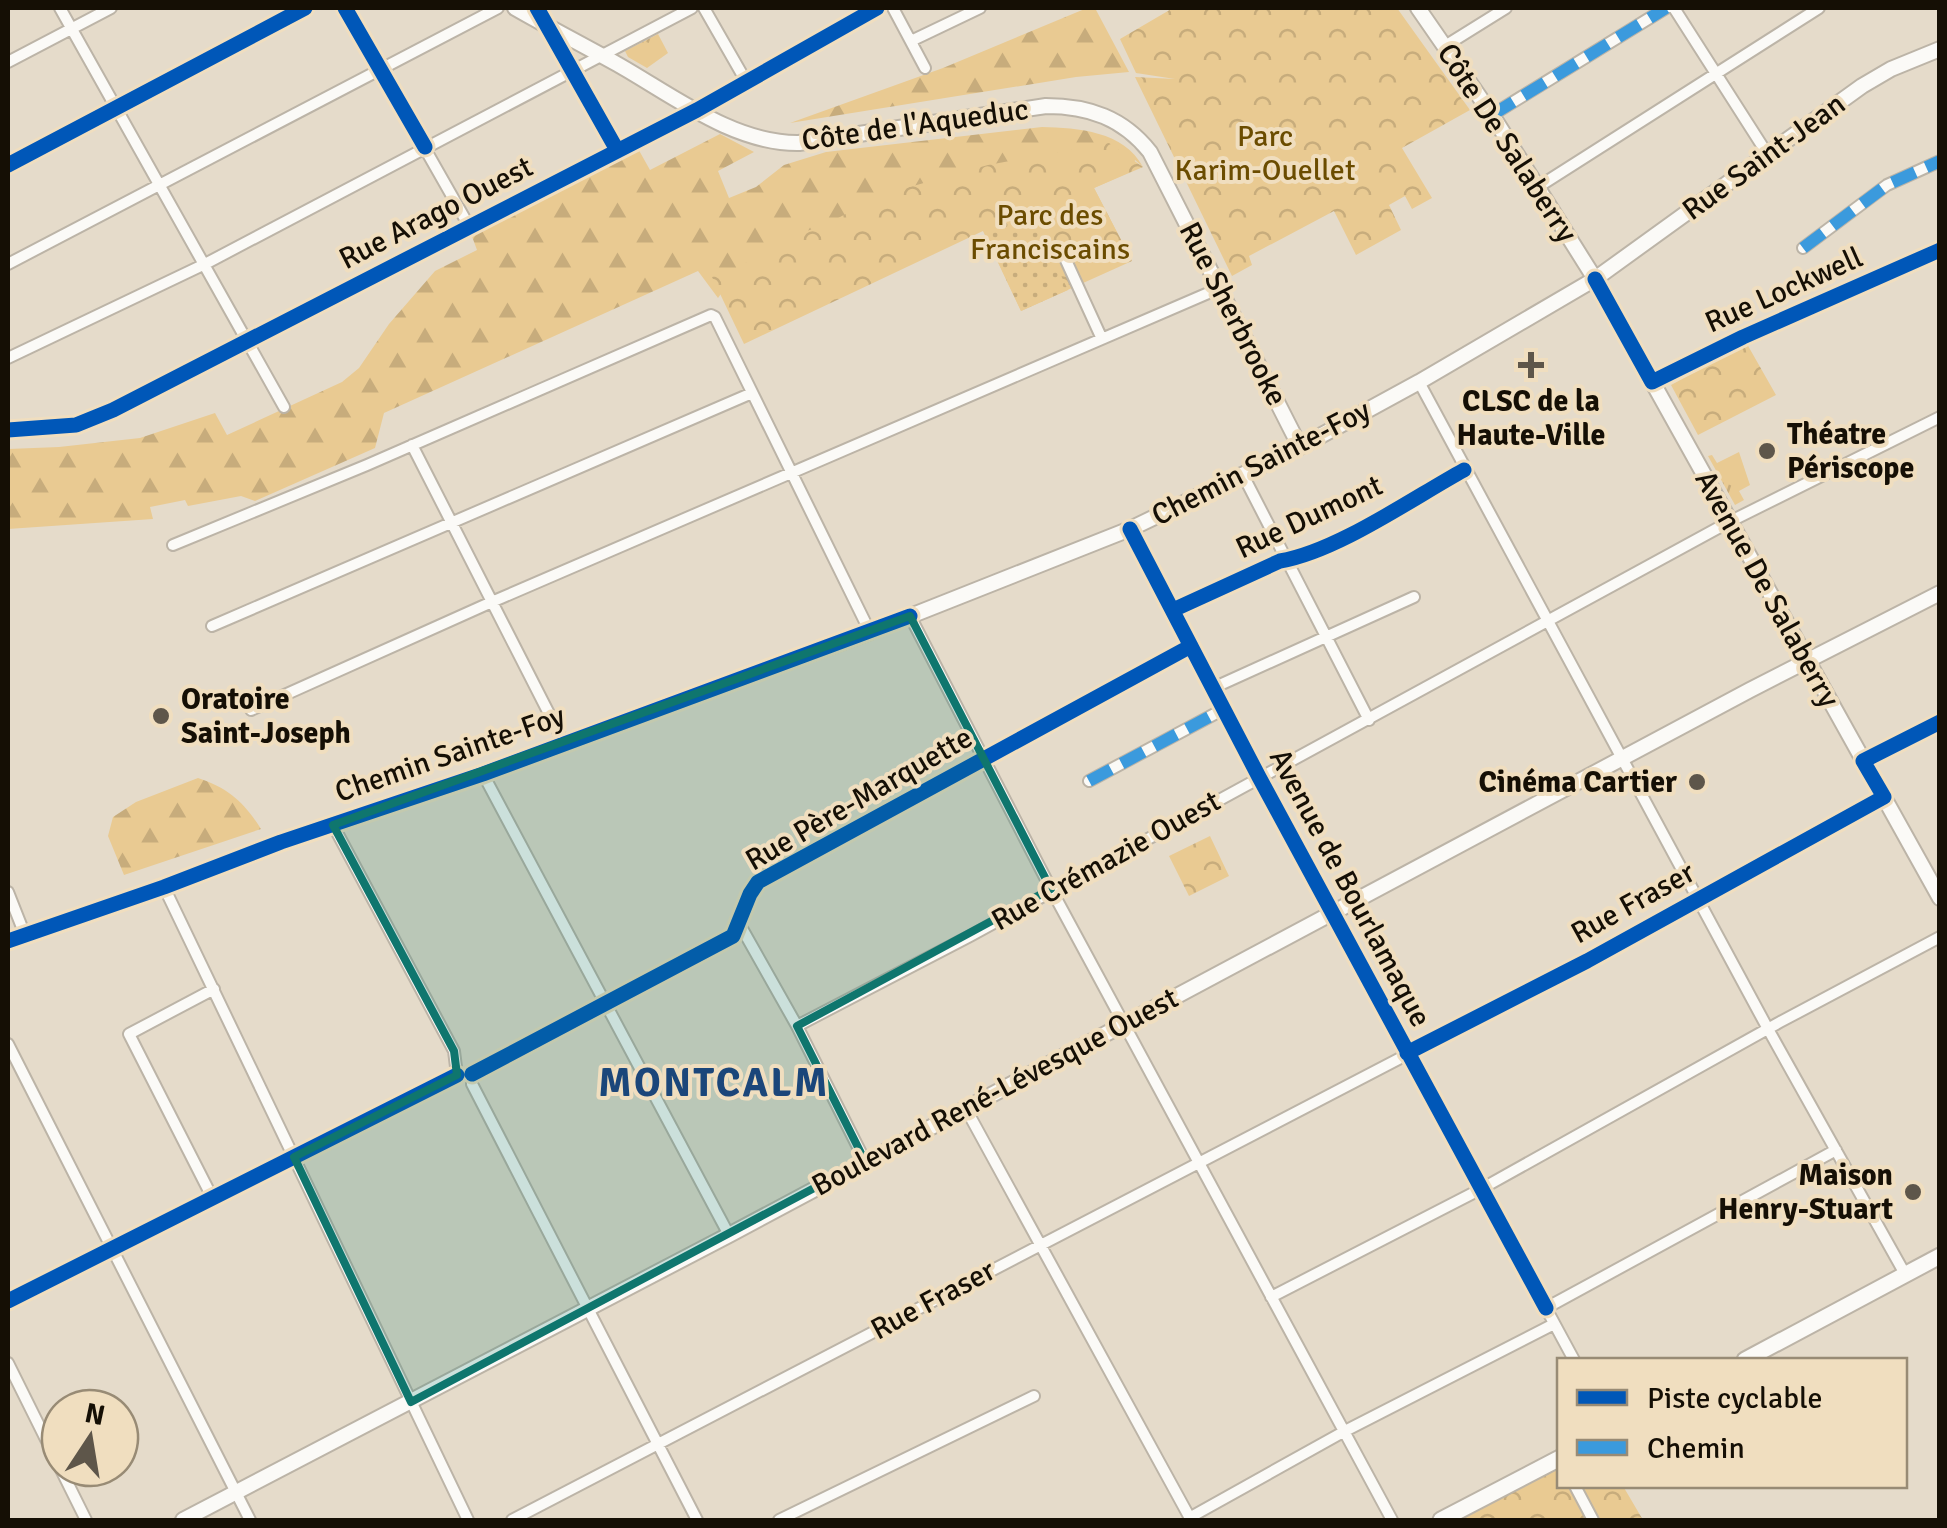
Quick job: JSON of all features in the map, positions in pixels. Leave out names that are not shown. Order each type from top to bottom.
[{"type":"main road","name":"Côte de l'Aqueduc","points":[[515,8],[697,110],[757,138],[782,143],[1046,106],[1094,111],[1133,133]]},
{"type":"main road","name":"Côte De Salaberry","points":[[1418,8],[1492,115],[1595,279]]},
{"type":"main road","name":"Rue Saint-Jean","points":[[1595,279],[1862,86],[1940,49]]},
{"type":"main road","name":"Rue Sherbrooke","points":[[1133,133],[1158,166],[1300,447]]},
{"type":"main road","name":"Avenue De Salaberry","points":[[1595,279],[1940,898]]},
{"type":"main road","name":"Chemin Sainte-Foy","points":[[8,941],[870,632],[1130,529],[1300,447],[1595,279]]},
{"type":"main road","name":"Boulevard René-Lévesque Ouest","points":[[183,1520],[729,1235],[1806,660],[1940,593]]},
{"type":"main road","points":[[1749,1358],[1940,1256]]},
{"type":"main road","points":[[1441,1520],[1557,1460]]},
{"type":"street","points":[[60,8],[284,407]]},
{"type":"street","points":[[8,62],[111,8]]},
{"type":"street","points":[[8,166],[305,8]]},
{"type":"street","points":[[345,8],[469,226]]},
{"type":"street","points":[[8,264],[498,8]]},
{"type":"street","points":[[537,8],[617,150]]},
{"type":"street","points":[[8,358],[205,264],[692,8]]},
{"type":"street","points":[[704,8],[748,82]]},
{"type":"street","name":"Rue Arago Ouest","points":[[8,430],[76,425],[113,410],[697,110],[877,8]]},
{"type":"street","points":[[892,8],[924,68]]},
{"type":"street","points":[[911,41],[980,8]]},
{"type":"street","points":[[1445,46],[1506,8]]},
{"type":"street","points":[[1492,115],[1666,8]]},
{"type":"street","points":[[1674,8],[1768,154]]},
{"type":"street","points":[[1538,187],[1819,8]]},
{"type":"street","points":[[1803,248],[1887,185],[1940,161]]},
{"type":"street","name":"Rue Lockwell","points":[[1652,382],[1743,336],[1940,250]]},
{"type":"street","points":[[1064,256],[1102,338]]},
{"type":"street","points":[[251,710],[1220,288]]},
{"type":"street","points":[[173,545],[711,315],[716,317],[870,632]]},
{"type":"street","points":[[1420,382],[1768,1029],[1906,1274]]},
{"type":"street","points":[[212,626],[752,393]]},
{"type":"street","name":"Rue Crémazie Ouest","points":[[798,1026],[1729,522],[1940,417]]},
{"type":"street","points":[[412,445],[564,743]]},
{"type":"street","name":"Rue Dumont","points":[[1173,610],[1337,541],[1464,470]]},
{"type":"street","points":[[1242,476],[1369,720]]},
{"type":"street","name":"Avenue de Bourlamaque","points":[[1130,529],[1332,914],[1573,1358]]},
{"type":"street","points":[[1214,688],[1414,597]]},
{"type":"street","points":[[910,616],[1051,889],[1392,1520]]},
{"type":"street","name":"Rue Père-Marquette","points":[[589,1307],[472,1084],[472,1074],[733,936],[758,882],[1191,646]]},
{"type":"street","points":[[1090,781],[1224,709]]},
{"type":"street","points":[[1864,761],[1940,722]]},
{"type":"street","points":[[482,774],[729,1235]]},
{"type":"street","name":"Rue Fraser","points":[[512,1520],[1587,961],[1884,797]]},
{"type":"street","points":[[8,1302],[457,1076],[454,1051],[332,824]]},
{"type":"street","points":[[164,887],[468,1520]]},
{"type":"street","points":[[8,892],[25,935]]},
{"type":"street","points":[[740,925],[798,1026],[865,1161]]},
{"type":"street","points":[[1271,1297],[1482,1189],[1940,937]]},
{"type":"street","points":[[212,1197],[129,1034],[214,989]]},
{"type":"street","points":[[8,1044],[250,1520]]},
{"type":"street","points":[[966,1109],[1190,1519],[1345,1432],[1554,1324]]},
{"type":"street","points":[[1546,1308],[1836,1150]]},
{"type":"street","points":[[589,1307],[697,1520]]},
{"type":"street","points":[[8,1364],[86,1520]]},
{"type":"street","points":[[780,1520],[1034,1396]]},
{"type":"street","points":[[1576,1488],[1593,1520]]},
{"type":"highlighted area","points":[[910,616],[1051,889],[797,1026],[865,1161],[411,1402],[294,1157],[457,1075],[454,1051],[333,825]]},
{"type":"green space","points":[[1095,8],[1129,72],[790,123],[943,68]]},
{"type":"green space","name":"Parc Karim-Ouellet","points":[[1173,8],[1397,8],[1470,110],[1402,148],[1432,198],[1412,209],[1405,196],[1389,205],[1401,230],[1356,255],[1334,211],[1249,256],[1252,265],[1232,276],[1135,77],[1175,79],[1136,73],[1120,39]]},
{"type":"green space","points":[[658,34],[668,53],[647,68],[628,57],[625,51]]},
{"type":"green space","points":[[1042,127],[1099,134],[1135,155],[1143,167],[1135,160],[1132,171],[1094,188],[1132,261],[1068,194],[728,284],[718,298],[698,271],[384,413],[375,448],[255,501],[241,496],[188,506],[185,500],[150,507],[153,519],[8,529],[8,449],[140,438],[215,413],[227,435],[342,382],[359,368],[389,324],[435,271],[477,250],[470,231],[636,145],[650,170],[720,134],[754,152],[718,171],[729,198],[756,187],[784,165],[826,152]]},
{"type":"green space","name":"Parc des Franciscains","points":[[1109,143],[1143,167],[1094,188],[1132,261],[1021,311],[983,231],[744,344],[712,277],[881,195],[988,165]]},
{"type":"green space","points":[[1028,208],[1068,290],[1021,311],[983,230]]},
{"type":"green space","points":[[1747,344],[1776,395],[1698,435],[1671,385]]},
{"type":"green space","points":[[1739,452],[1750,485],[1739,491],[1744,500],[1735,505],[1708,456],[1712,455],[1717,463]]},
{"type":"green space","points":[[198,778],[234,797],[261,829],[124,875],[108,836],[113,817],[136,802]]},
{"type":"green space","points":[[1210,836],[1229,876],[1189,896],[1169,856]]},
{"type":"green space","points":[[1557,1459],[1557,1488],[1624,1488],[1643,1520],[1441,1520]]},
{"type":"marked path","points":[[1492,115],[1666,8]]},
{"type":"marked path","points":[[1803,248],[1887,185],[1940,161]]},
{"type":"marked path","points":[[1089,781],[1224,709]]},
{"type":"cycle path","points":[[8,165],[305,8]]},
{"type":"cycle path","points":[[345,8],[425,147]]},
{"type":"cycle path","points":[[537,8],[617,150]]},
{"type":"cycle path","points":[[8,430],[76,425],[113,410],[697,110],[877,8]]},
{"type":"cycle path","points":[[1595,279],[1652,382],[1940,250]]},
{"type":"cycle path","points":[[1173,610],[1280,561],[1349,536],[1464,470]]},
{"type":"cycle path","points":[[1130,529],[1259,777],[1546,1308]]},
{"type":"cycle path","points":[[8,941],[483,774],[910,616]]},
{"type":"cycle path","points":[[472,1074],[733,936],[758,882],[1191,646]]},
{"type":"cycle path","points":[[1407,1053],[1587,961],[1884,797],[1863,761],[1940,722]]},
{"type":"cycle path","points":[[8,1301],[457,1075]]},
{"type":"place","name":"CLSC de la Haute-Ville","points":[[1531,365]]},
{"type":"place","name":"Théatre Périscope","points":[[1767,451]]},
{"type":"place","name":"Oratoire Saint-Joseph","points":[[161,716]]},
{"type":"place","name":"Cinéma Cartier","points":[[1697,782]]},
{"type":"place","name":"Maison Henry-Stuart","points":[[1913,1192]]},
{"type":"district","name":"MONTCALM","points":[[714,1083]]}]
